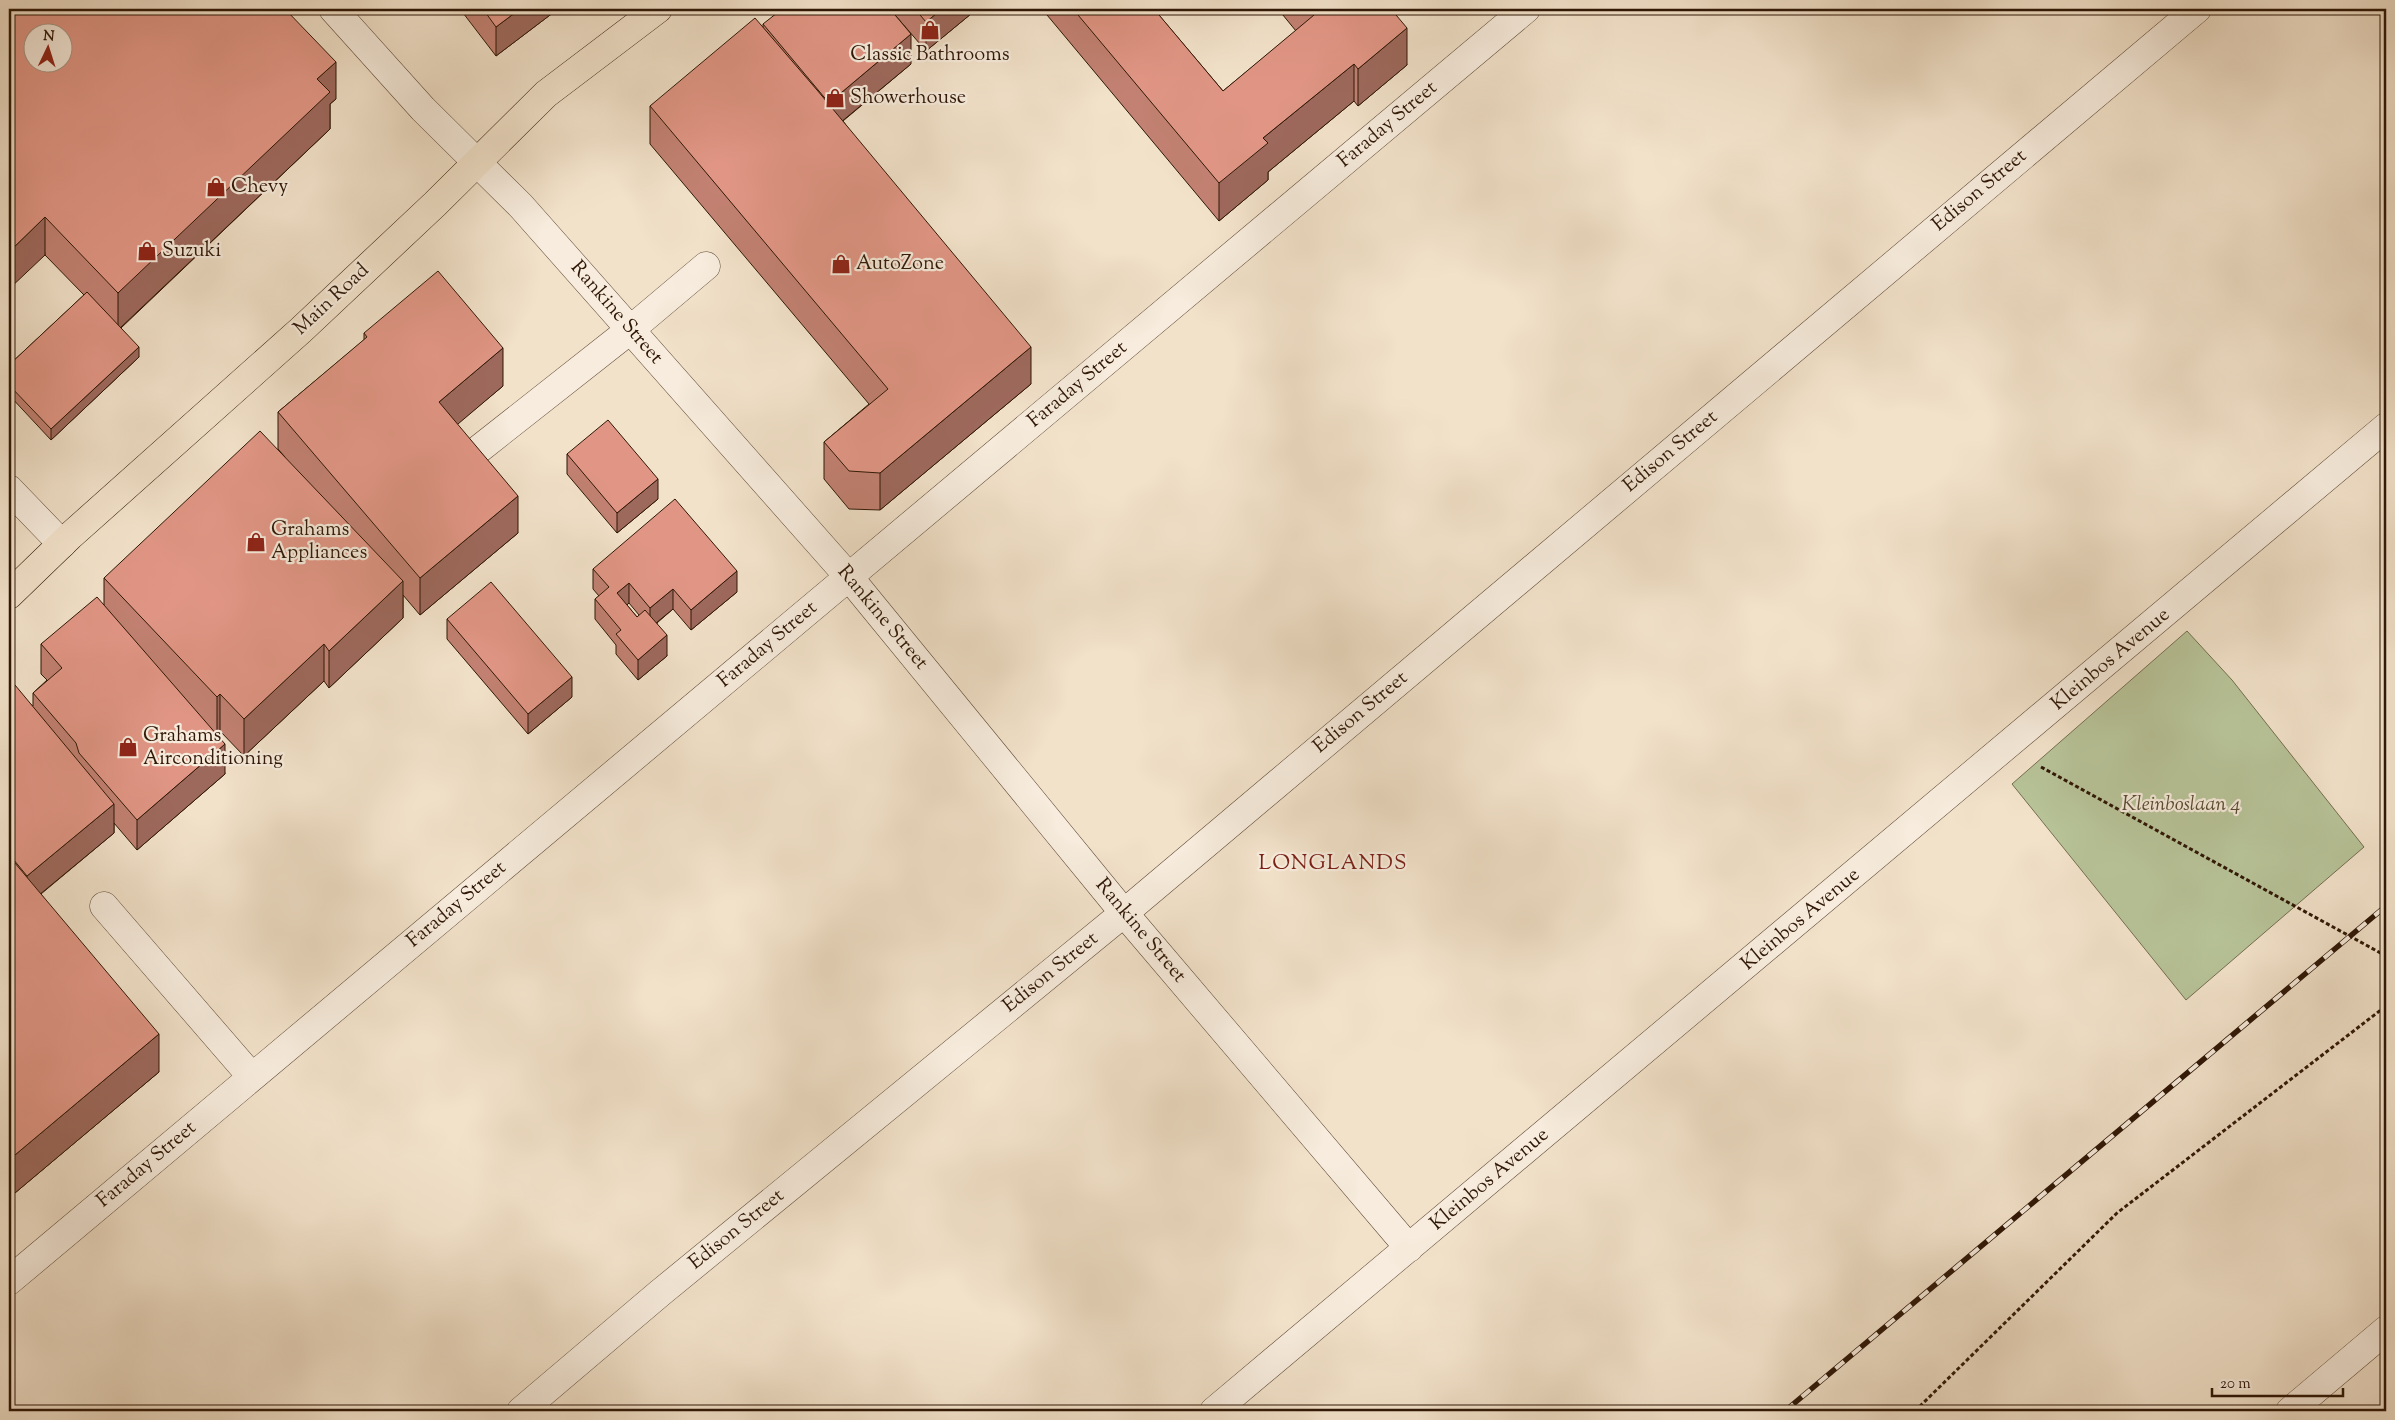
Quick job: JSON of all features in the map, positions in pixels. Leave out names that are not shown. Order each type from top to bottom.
[{"type":"main road","name":"Main Road","points":[[9,595],[62,544],[301,330],[546,94],[658,9]]},
{"type":"street","name":"Rankine Street","points":[[333,9],[423,109],[521,206],[849,577],[1124,913],[1408,1248]]},
{"type":"street","name":"Faraday Street","points":[[9,1281],[1526,9]]},
{"type":"street","name":"Edison Street","points":[[521,1411],[660,1292],[1124,913],[2196,9]]},
{"type":"street","points":[[478,448],[630,330],[706,266]]},
{"type":"street","name":"Kleinbos Avenue","points":[[1214,1411],[2007,748],[2386,428]]},
{"type":"street","points":[[9,489],[62,544]]},
{"type":"street","points":[[104,906],[252,1077]]},
{"type":"street","points":[[2290,1411],[2386,1330]]},
{"type":"path","points":[[2007,748],[2386,956]]},
{"type":"path","points":[[1915,1411],[2117,1213],[2386,1006]]},
{"type":"green space","name":"Kleinboslaan 4","points":[[2187,631],[2232,680],[2364,847],[2186,1000],[2012,784]]},
{"type":"building","points":[[9,9],[285,9],[336,62],[317,79],[330,92],[118,293],[45,217],[9,252]]},
{"type":"building","points":[[483,9],[520,9],[496,27]]},
{"type":"building","name":"Showerhouse","points":[[782,9],[890,9],[911,34],[829,103],[763,24]]},
{"type":"building","points":[[915,9],[942,9],[926,22]]},
{"type":"building","points":[[1073,9],[1154,9],[1223,91],[1314,15],[1309,9],[1391,9],[1407,28],[1358,69],[1354,64],[1263,138],[1268,143],[1219,183]]},
{"type":"building","name":"AutoZone","points":[[755,18],[1031,347],[880,473],[849,471],[824,442],[888,389],[650,106]]},
{"type":"building","points":[[438,271],[503,348],[439,402],[518,496],[420,578],[278,412],[367,337],[364,333]]},
{"type":"building","points":[[87,292],[139,347],[51,429],[9,385],[9,365]]},
{"type":"building","points":[[608,420],[658,479],[617,513],[567,454]]},
{"type":"building","name":"Grahams Appliances","points":[[260,431],[403,581],[329,651],[324,644],[244,719],[220,694],[217,697],[104,578]]},
{"type":"building","points":[[675,499],[737,571],[691,610],[673,589],[650,608],[629,583],[617,593],[637,617],[645,610],[667,635],[638,660],[616,634],[621,630],[595,599],[609,587],[593,569]]},
{"type":"building","points":[[491,582],[572,677],[528,714],[447,619]]},
{"type":"building","name":"Grahams Airconditioning","points":[[97,597],[225,744],[137,820],[79,753],[76,743],[33,693],[62,668],[41,644]]},
{"type":"building","points":[[15,685],[114,804],[27,876],[9,854],[9,690]]},
{"type":"building","points":[[9,856],[159,1034],[9,1160]]},
{"type":"railway","points":[[1785,1411],[2386,906]]},
{"type":"place","name":"Classic Bathrooms","points":[[930,30]]},
{"type":"place","name":"Showerhouse","points":[[835,98]]},
{"type":"place","name":"Chevy","points":[[216,187]]},
{"type":"place","name":"Suzuki","points":[[147,251]]},
{"type":"place","name":"AutoZone","points":[[841,264]]},
{"type":"place","name":"Grahams Appliances","points":[[256,542]]},
{"type":"place","name":"Grahams Airconditioning","points":[[128,747]]},
{"type":"district","name":"LONGLANDS","points":[[1333,864]]}]
